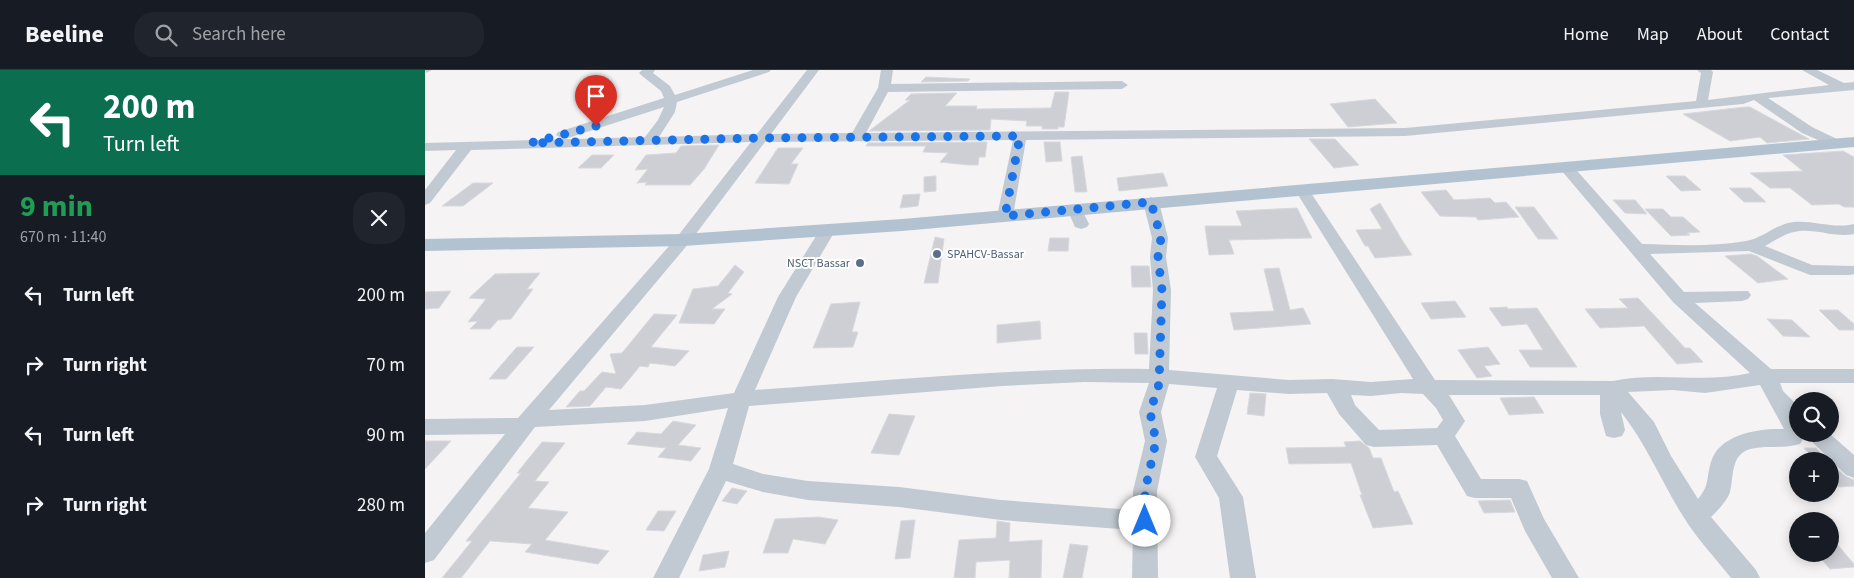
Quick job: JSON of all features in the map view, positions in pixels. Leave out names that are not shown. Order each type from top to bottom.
[{"type":"main road","points":[[425,245],[683,240],[827,231],[1005,216],[1078,217],[1151,202],[1849,142]]},
{"type":"street","points":[[530,143],[596,126],[765,70]]},
{"type":"street","points":[[425,552],[526,422],[683,240],[813,70]]},
{"type":"street","points":[[857,137],[884,88],[887,70]]},
{"type":"street","points":[[1703,70],[1707,72],[1706,82],[1701,91],[1703,104]]},
{"type":"street","points":[[1808,70],[1848,86]]},
{"type":"street","points":[[645,71],[667,88],[672,101],[669,115],[650,140]]},
{"type":"street","points":[[884,88],[1122,85]]},
{"type":"street","points":[[425,147],[760,138],[1405,132],[1743,100],[1756,96],[1848,86]]},
{"type":"street","points":[[1756,96],[1807,130],[1849,142]]},
{"type":"street","points":[[1005,216],[1020,136]]},
{"type":"street","points":[[425,200],[467,146]]},
{"type":"street","points":[[1566,167],[1679,298],[1770,386],[1789,408]]},
{"type":"street","points":[[1302,190],[1428,386],[1444,403],[1454,421],[1443,436]]},
{"type":"street","points":[[1145,578],[1145,491],[1156,441],[1150,412],[1157,395],[1160,376],[1162,290],[1158,257],[1161,238],[1151,202]]},
{"type":"street","points":[[1635,249],[1680,250],[1751,246],[1792,226],[1814,227],[1840,232],[1854,229]]},
{"type":"street","points":[[666,578],[720,469],[741,399],[787,297],[827,231]]},
{"type":"street","points":[[1751,246],[1809,270],[1850,270]]},
{"type":"street","points":[[1679,298],[1742,295]]},
{"type":"street","points":[[425,427],[645,413],[741,399],[1002,379],[1084,375],[1160,376],[1289,388],[1332,386],[1371,389],[1428,386],[1501,389],[1534,386],[1613,388],[1636,383],[1673,383],[1705,386],[1742,382],[1770,386],[1854,376]]},
{"type":"street","points":[[1229,383],[1206,457],[1231,497],[1243,578]]},
{"type":"street","points":[[1332,386],[1341,394],[1346,409],[1374,440],[1443,436]]},
{"type":"street","points":[[1697,516],[1718,492],[1722,462],[1740,443],[1769,437],[1792,438],[1796,432],[1793,421],[1770,386]]},
{"type":"street","points":[[1613,388],[1609,397],[1609,412],[1614,430]]},
{"type":"street","points":[[1613,388],[1646,428],[1662,461],[1697,516],[1747,578]]},
{"type":"street","points":[[1443,436],[1475,489],[1519,488],[1534,524],[1566,578]]},
{"type":"street","points":[[1825,442],[1854,469]]},
{"type":"street","points":[[720,469],[740,478],[768,484],[823,491],[902,497],[1015,511],[1145,521]]},
{"type":"building","points":[[926,77],[970,79],[968,81],[921,82]]},
{"type":"building","points":[[1055,92],[1069,92],[1064,127],[1058,127],[1058,129],[1026,126],[1027,121],[991,119],[990,130],[869,131],[910,100],[905,100],[911,94],[957,93],[945,106],[977,106],[976,109],[1051,108]]},
{"type":"building","points":[[1375,99],[1397,123],[1348,127],[1330,104]]},
{"type":"building","points":[[1750,107],[1809,139],[1767,143],[1760,137],[1730,141],[1683,114]]},
{"type":"building","points":[[1309,139],[1335,139],[1359,165],[1334,168]]},
{"type":"building","points":[[987,142],[985,157],[979,157],[978,165],[940,162],[948,153],[923,152],[926,146],[866,146],[868,143]]},
{"type":"building","points":[[1044,142],[1060,142],[1062,161],[1046,162]]},
{"type":"building","points":[[719,145],[704,169],[690,185],[645,185],[647,182],[637,183],[648,169],[635,170],[646,155],[676,153],[681,146]]},
{"type":"building","points":[[778,148],[803,148],[791,164],[798,164],[789,184],[755,183]]},
{"type":"building","points":[[1843,151],[1854,157],[1854,207],[1844,207],[1839,204],[1812,205],[1790,188],[1770,188],[1750,173],[1803,171],[1783,155]]},
{"type":"building","points":[[592,155],[614,155],[601,168],[578,168]]},
{"type":"building","points":[[1082,156],[1087,192],[1075,192],[1071,157]]},
{"type":"building","points":[[1163,173],[1168,186],[1119,191],[1117,178]]},
{"type":"building","points":[[936,176],[936,191],[924,192],[924,177]]},
{"type":"building","points":[[1666,176],[1685,176],[1701,190],[1681,191]]},
{"type":"building","points":[[473,183],[493,183],[463,206],[442,206]]},
{"type":"building","points":[[1729,188],[1751,188],[1766,202],[1744,202]]},
{"type":"building","points":[[1446,190],[1454,200],[1490,198],[1495,203],[1506,202],[1519,217],[1478,220],[1476,217],[1440,216],[1421,192]]},
{"type":"building","points":[[920,194],[918,206],[900,208],[903,195]]},
{"type":"building","points":[[1613,200],[1635,200],[1647,214],[1625,213]]},
{"type":"building","points":[[1380,203],[1412,255],[1375,258],[1368,246],[1365,246],[1356,230],[1382,229],[1370,209]]},
{"type":"building","points":[[1515,207],[1534,207],[1558,239],[1538,239]]},
{"type":"building","points":[[1297,208],[1312,238],[1229,240],[1234,254],[1209,255],[1205,226],[1242,226],[1236,211]]},
{"type":"building","points":[[1645,209],[1663,209],[1671,217],[1683,217],[1700,232],[1687,233],[1690,235],[1671,236]]},
{"type":"building","points":[[935,237],[944,239],[938,283],[924,283]]},
{"type":"building","points":[[1050,238],[1069,238],[1068,251],[1048,251]]},
{"type":"building","points":[[1751,254],[1757,256],[1788,279],[1758,283],[1725,256]]},
{"type":"building","points":[[735,265],[744,272],[728,293],[732,294],[712,309],[725,309],[714,324],[679,323],[693,289],[718,286]]},
{"type":"building","points":[[1131,266],[1149,266],[1151,287],[1132,287]]},
{"type":"building","points":[[1279,268],[1290,310],[1303,308],[1311,324],[1234,330],[1230,313],[1274,311],[1264,269]]},
{"type":"building","points":[[540,273],[527,289],[533,289],[511,319],[498,320],[490,329],[470,329],[478,321],[468,322],[486,299],[469,298],[495,274]]},
{"type":"building","points":[[451,291],[439,308],[425,309],[425,292]]},
{"type":"building","points":[[1638,298],[1685,348],[1690,348],[1703,362],[1677,364],[1644,326],[1600,328],[1585,309],[1628,308],[1619,299]]},
{"type":"building","points":[[1455,301],[1466,317],[1431,319],[1421,303]]},
{"type":"building","points":[[860,302],[852,332],[858,332],[853,347],[813,348],[831,304]]},
{"type":"building","points":[[1507,307],[1508,309],[1537,308],[1577,367],[1530,367],[1519,350],[1543,350],[1527,324],[1502,326],[1489,308]]},
{"type":"building","points":[[1819,310],[1838,310],[1854,324],[1854,330],[1839,330]]},
{"type":"building","points":[[654,314],[677,315],[651,347],[689,351],[675,366],[650,363],[648,367],[640,366],[621,389],[606,387],[590,406],[566,407],[580,391],[584,391],[602,372],[616,374],[610,354],[622,353]]},
{"type":"building","points":[[1767,319],[1792,320],[1810,337],[1783,336]]},
{"type":"building","points":[[1040,321],[1041,339],[997,343],[997,325]]},
{"type":"building","points":[[1134,333],[1147,333],[1148,354],[1135,354]]},
{"type":"building","points":[[517,347],[534,347],[506,379],[489,379]]},
{"type":"building","points":[[1488,347],[1500,364],[1484,366],[1492,376],[1477,378],[1458,350]]},
{"type":"building","points":[[1250,393],[1266,394],[1264,416],[1247,414]]},
{"type":"building","points":[[1534,397],[1544,413],[1509,415],[1500,398]]},
{"type":"building","points":[[889,414],[915,416],[899,455],[871,453]]},
{"type":"building","points":[[673,421],[696,425],[678,445],[701,448],[691,461],[658,457],[666,448],[627,444],[637,432],[661,434]]},
{"type":"building","points":[[425,441],[451,441],[425,469]]},
{"type":"building","points":[[1360,441],[1369,448],[1373,458],[1381,458],[1394,492],[1398,491],[1413,524],[1373,528],[1360,495],[1362,495],[1351,463],[1289,464],[1286,448],[1346,447],[1344,442]]},
{"type":"building","points":[[542,442],[565,443],[535,481],[549,482],[528,508],[568,512],[545,540],[609,551],[598,564],[525,552],[532,544],[490,541],[461,578],[442,578],[472,541],[466,541],[521,473],[517,473]]},
{"type":"building","points":[[1804,448],[1816,448],[1820,452],[1808,452]]},
{"type":"building","points":[[1839,470],[1854,480],[1854,486],[1839,487]]},
{"type":"building","points":[[732,488],[747,491],[737,504],[722,501]]},
{"type":"building","points":[[1510,500],[1515,512],[1484,513],[1478,501]]},
{"type":"building","points":[[658,511],[676,511],[664,531],[646,530]]},
{"type":"building","points":[[819,517],[838,520],[825,544],[793,539],[788,553],[763,553],[775,519]]},
{"type":"building","points":[[915,520],[910,558],[895,559],[901,521]]},
{"type":"building","points":[[997,521],[1010,523],[1009,542],[1042,540],[1041,578],[1009,578],[1010,560],[976,562],[975,578],[954,578],[959,540],[996,538]]},
{"type":"building","points":[[1070,544],[1088,546],[1082,578],[1063,578]]},
{"type":"building","points":[[1839,546],[1854,564],[1854,567],[1830,569],[1824,562],[1839,562]]},
{"type":"building","points":[[729,551],[725,567],[699,571],[703,555]]},
{"type":"place","name":"SPAHCV-Bassar","points":[[937,254]]},
{"type":"place","name":"NSCT Bassar","points":[[860,263]]},
{"type":"route","points":[[596,126],[530,143],[760,138],[1020,136],[1005,216],[1151,202],[1161,238],[1158,257],[1162,290],[1159,384],[1150,412],[1156,441],[1145,491],[1145,521]]}]
